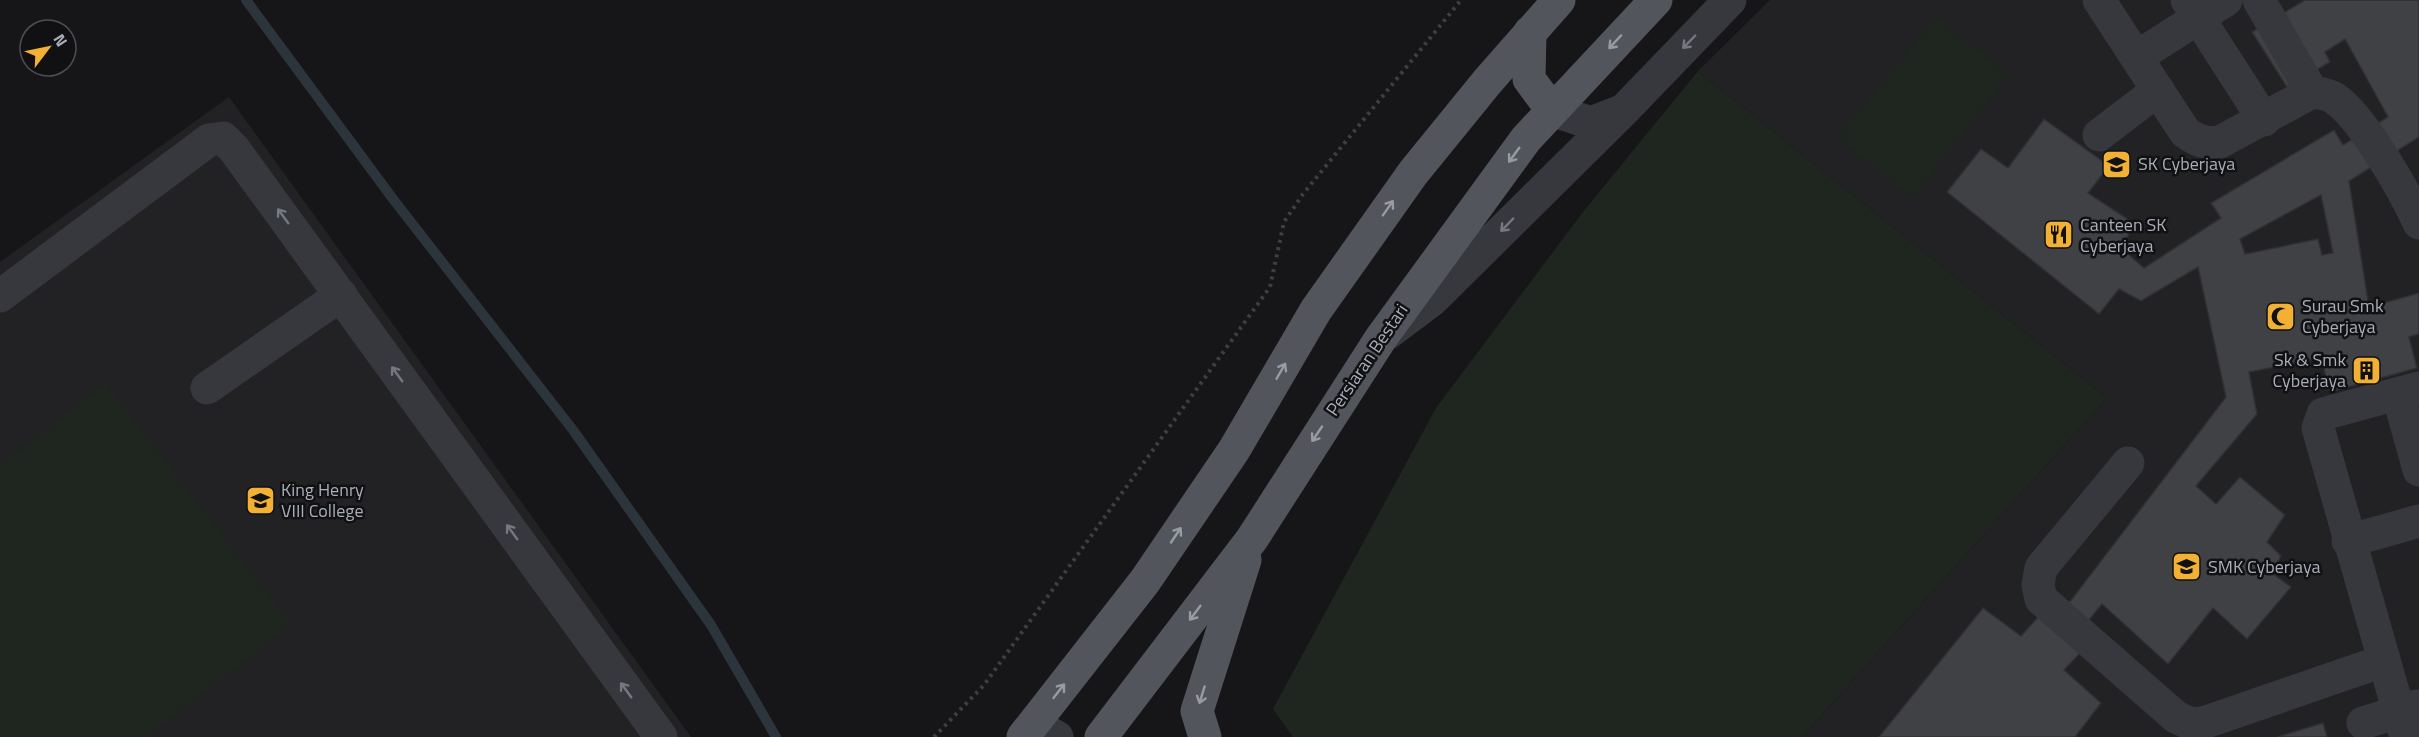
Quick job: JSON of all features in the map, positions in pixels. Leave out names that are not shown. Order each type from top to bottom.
[{"type":"main road","points":[[1038,733],[1234,450],[1316,310],[1413,173],[1559,0]]},
{"type":"main road","name":"Persiaran Bestari","points":[[1101,737],[1252,539],[1381,338],[1519,149],[1552,110],[1656,0]]},
{"type":"main road","points":[[1530,32],[1529,79],[1552,110]]},
{"type":"main road","points":[[1205,737],[1197,711],[1252,539]]},
{"type":"lane","points":[[1381,338],[1432,300],[1624,111],[1730,0]]},
{"type":"lane","points":[[2099,0],[2185,132],[2207,144],[2220,142],[2312,92],[2332,96],[2351,112],[2416,210]]},
{"type":"lane","points":[[2136,57],[2192,9],[2226,0]]},
{"type":"lane","points":[[2259,0],[2312,92]]},
{"type":"lane","points":[[2192,9],[2264,120]]},
{"type":"lane","points":[[2099,135],[2158,90]]},
{"type":"lane","points":[[1552,110],[1591,123],[1624,111]]},
{"type":"lane","points":[[0,296],[209,140],[223,138],[234,149],[661,737]]},
{"type":"lane","points":[[207,388],[340,296]]},
{"type":"lane","points":[[2363,723],[2408,718],[2383,661],[2348,541],[2318,428],[2323,414],[2408,391],[2419,470]]},
{"type":"lane","points":[[2128,463],[2041,568],[2038,585],[2041,599],[2176,717],[2191,724],[2203,723],[2383,661]]},
{"type":"lane","points":[[2348,541],[2419,521]]},
{"type":"path","points":[[934,737],[984,685],[1270,286],[1284,222],[1303,194],[1461,0]]},
{"type":"shaded area","points":[[1770,0],[2419,0],[2419,737],[1802,737],[2107,398],[1698,71]]},
{"type":"shaded area","points":[[1937,17],[2009,75],[1912,199],[1837,137]]},
{"type":"shaded area","points":[[1698,71],[2107,398],[1802,737],[1293,737],[1273,709],[1436,408],[1583,212]]},
{"type":"shaded area","name":"King Henry VIII College","points":[[229,97],[691,737],[0,737],[0,262]]},
{"type":"shaded area","points":[[106,383],[292,625],[147,737],[0,737],[0,465]]},
{"type":"building","name":"Sk & Smk Cyberjaya","points":[[2305,0],[2419,0],[2419,137],[2349,181],[2369,307],[2419,293],[2419,334],[2409,337],[2417,368],[2330,392],[2321,358],[2249,372],[2257,414],[2196,486],[2216,504],[2240,477],[2285,515],[2267,542],[2281,556],[2272,573],[2291,587],[2247,639],[2213,608],[2168,664],[2102,604],[2070,643],[2081,652],[2064,670],[2101,703],[2075,737],[1879,737],[1983,608],[2021,636],[2041,614],[2053,624],[2226,397],[2198,267],[2141,301],[2119,289],[2099,314],[1947,192],[1981,149],[2008,168],[2044,119],[2109,166],[2088,193],[2135,224],[2121,248],[2144,268],[2221,218],[2211,203],[2334,130],[2343,145],[2388,117],[2345,39],[2325,52],[2330,62],[2287,87],[2252,32]],"holes":[[[2321,195],[2333,253],[2322,255],[2318,239],[2245,254],[2240,239]]]},
{"type":"building","points":[[2323,723],[2327,737],[2277,737]]},
{"type":"waterway","points":[[246,0],[393,199],[573,430],[711,625],[776,737]]},
{"type":"place","name":"SK Cyberjaya","points":[[2117,164]]},
{"type":"place","name":"Canteen SK Cyberjaya","points":[[2059,235]]},
{"type":"place","name":"Surau Smk Cyberjaya","points":[[2281,316]]},
{"type":"place","name":"Sk & Smk Cyberjaya","points":[[2367,370]]},
{"type":"place","name":"King Henry VIII College","points":[[260,500]]},
{"type":"place","name":"SMK Cyberjaya","points":[[2187,567]]}]
